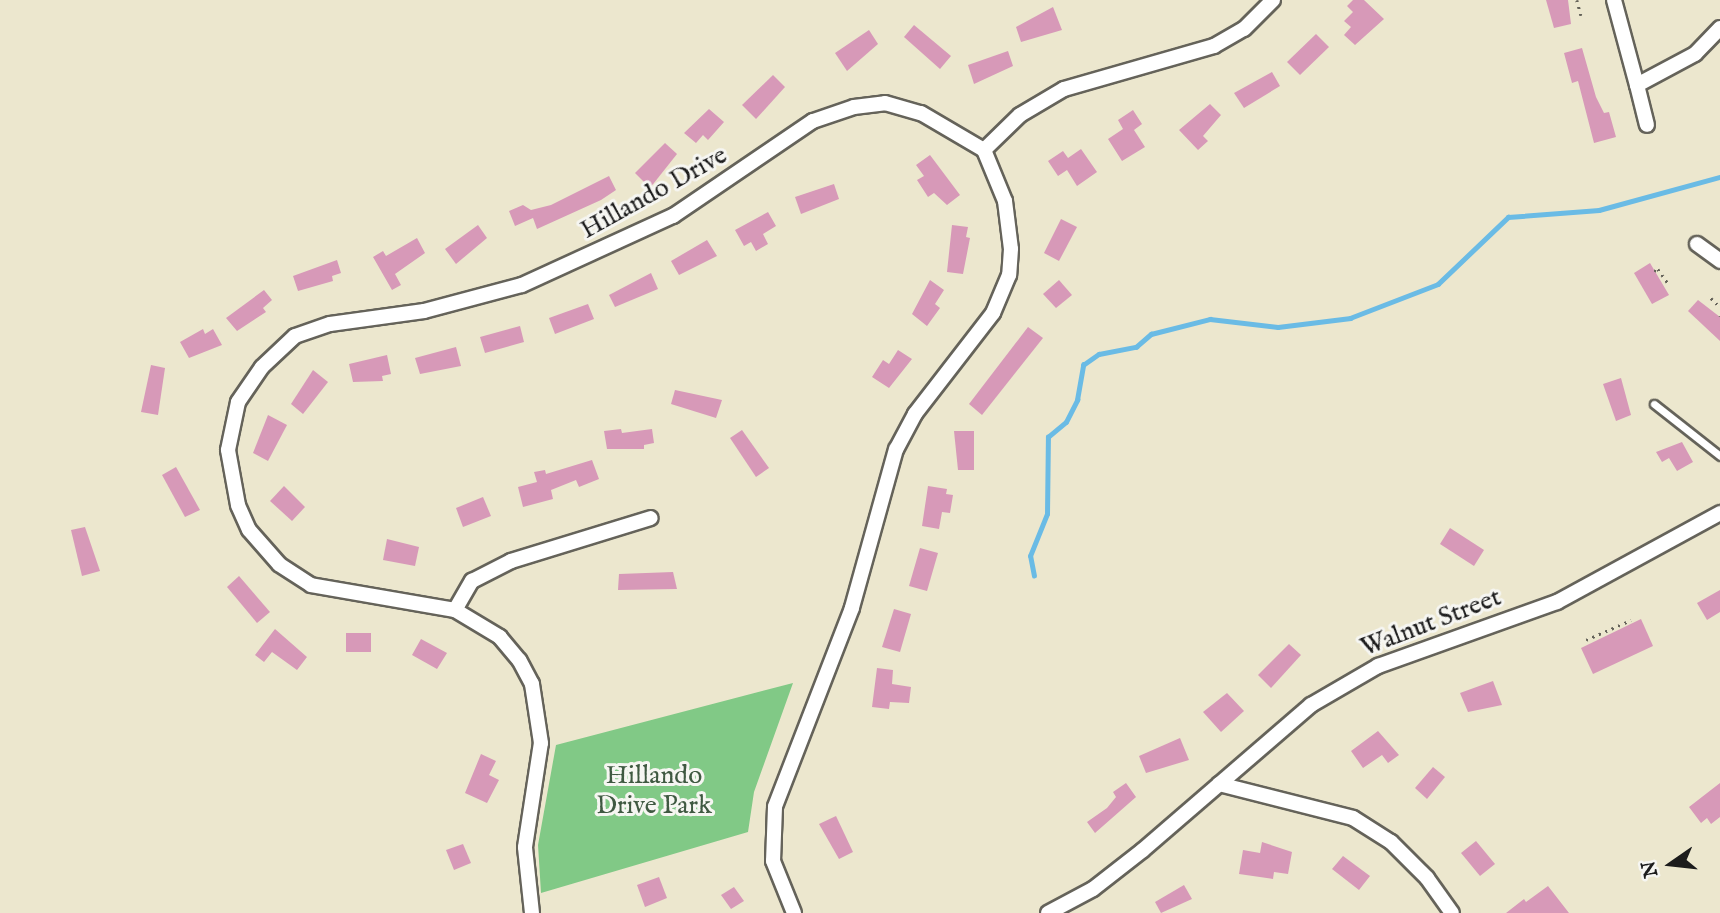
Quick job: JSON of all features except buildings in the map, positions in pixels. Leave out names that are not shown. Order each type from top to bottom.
[{"type":"street","points":[[794,913],[773,861],[775,807],[852,608],[896,449],[915,414],[993,313],[1009,275],[1011,249],[1006,201],[984,150],[1020,115],[1064,89],[1214,46],[1244,29],[1273,0]]},
{"type":"street","points":[[1614,0],[1647,125]]},
{"type":"street","points":[[1637,85],[1695,54],[1720,28]]},
{"type":"street","name":"Hillando Drive","points":[[532,913],[525,847],[541,743],[532,684],[500,637],[455,610],[311,585],[279,564],[249,530],[230,474],[230,427],[238,402],[280,346],[330,324],[482,298],[592,257],[673,216],[813,121],[853,107],[874,103],[908,108],[984,150]]},
{"type":"street","points":[[1697,244],[1720,261]]},
{"type":"street","name":"Walnut Street","points":[[1048,913],[1093,889],[1311,705],[1378,666],[1556,602],[1720,513]]},
{"type":"street","points":[[455,610],[472,581],[511,561],[651,518]]},
{"type":"street","points":[[1219,784],[1353,818],[1391,842],[1427,878],[1452,913]]},
{"type":"lane","points":[[1654,404],[1720,456]]},
{"type":"path","points":[[1577,0],[1581,15]]},
{"type":"path","points":[[1654,271],[1658,269],[1669,285]]},
{"type":"path","points":[[1711,298],[1720,307]]},
{"type":"path","points":[[1586,640],[1631,620]]},
{"type":"green space","name":"Hillando Drive Park","points":[[793,683],[754,792],[748,832],[541,893],[538,845],[556,745]]},
{"type":"waterway","points":[[1034,576],[1030,556],[1047,514],[1048,437],[1066,422],[1077,400],[1083,365],[1099,354],[1136,347],[1151,334],[1210,319],[1278,327],[1350,318],[1438,284],[1508,217],[1599,210],[1720,177]]}]
